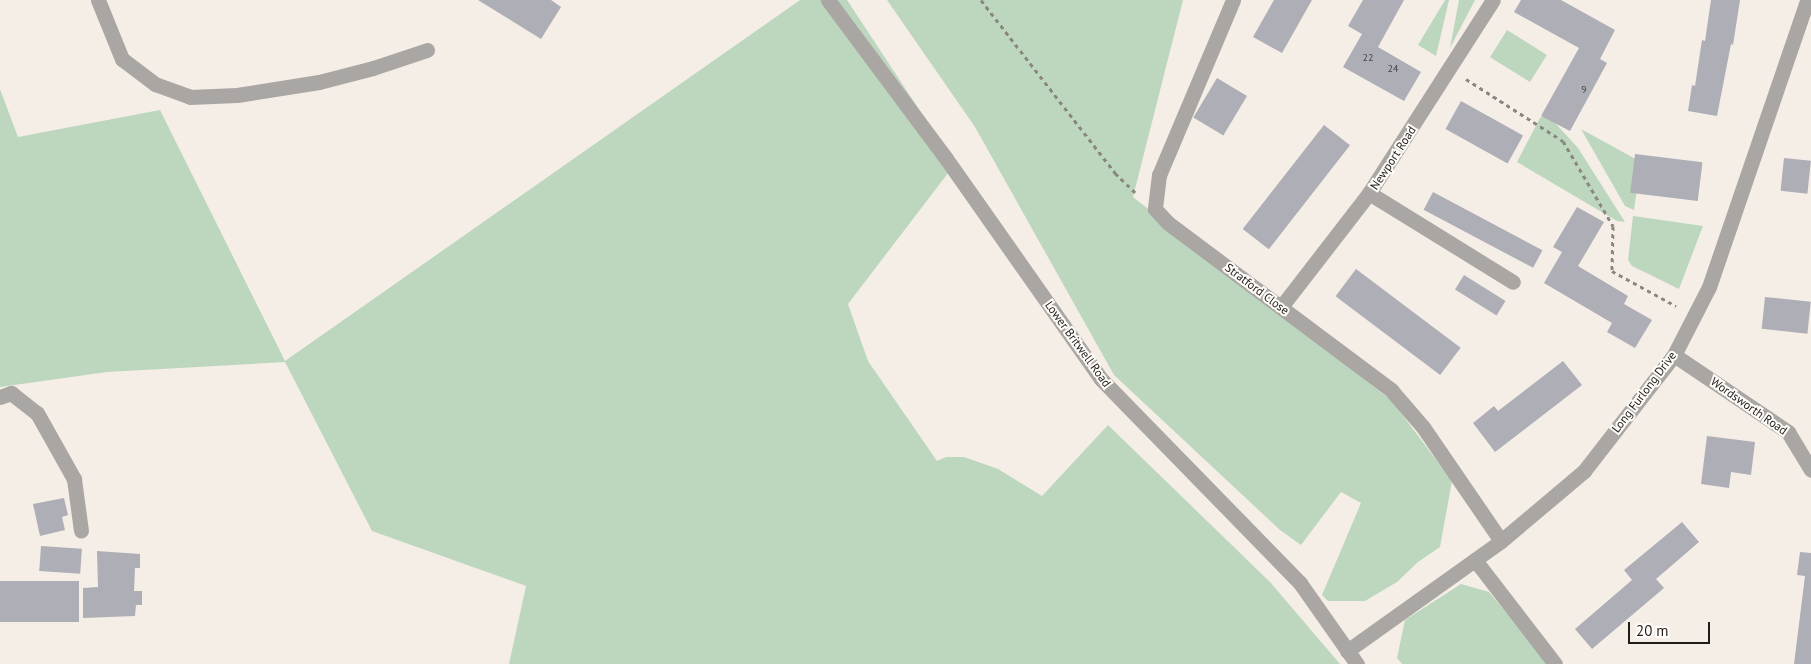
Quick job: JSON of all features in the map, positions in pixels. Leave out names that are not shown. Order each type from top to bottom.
[{"type":"street","points":[[98,0],[122,59],[155,84],[190,97],[236,95],[319,82],[373,68],[427,50]]},
{"type":"street","name":"Lower Britwell Road","points":[[828,0],[945,157],[1101,379],[1300,583],[1357,664]]},
{"type":"street","points":[[1155,209],[1160,175],[1233,0]]},
{"type":"street","name":"Newport Road","points":[[1281,307],[1370,194],[1493,0]]},
{"type":"street","name":"Long Furlong Drive","points":[[1347,651],[1501,541],[1584,471],[1674,355],[1709,287],[1808,2]]},
{"type":"street","points":[[1370,194],[1513,282]]},
{"type":"street","name":"Stratford Close","points":[[1155,209],[1168,223],[1391,390],[1423,427],[1501,541]]},
{"type":"street","name":"Wordsworth Road","points":[[1674,355],[1788,432],[1811,470]]},
{"type":"street","points":[[0,397],[11,393],[36,413],[74,479],[80,531]]},
{"type":"street","points":[[1475,560],[1555,664]]},
{"type":"path","points":[[980,0],[1115,173],[1155,209]]},
{"type":"path","points":[[1450,69],[1563,141],[1613,226],[1612,271],[1694,316]]},
{"type":"green space","points":[[800,0],[847,0],[955,164],[848,304],[868,361],[937,461],[946,457],[964,457],[998,469],[1042,496],[1108,425],[1270,582],[1340,664],[509,664],[526,586],[372,531],[285,362],[107,372],[0,387],[0,89],[18,137],[160,110],[285,361]]},
{"type":"green space","points":[[887,0],[1183,0],[1133,197],[1392,401],[1452,481],[1440,547],[1418,562],[1397,582],[1365,601],[1328,601],[1322,595],[1361,503],[1341,492],[1301,545],[1280,530],[1114,375],[975,127]]},
{"type":"green space","points":[[1445,0],[1449,0],[1436,56],[1418,45]]},
{"type":"green space","points":[[1459,0],[1475,0],[1450,48]]},
{"type":"green space","points":[[1507,30],[1547,55],[1530,82],[1490,57]]},
{"type":"green space","points":[[1547,114],[1578,148],[1625,222],[1617,221],[1517,162],[1540,118]]},
{"type":"green space","points":[[1581,129],[1641,162],[1634,210],[1625,206]]},
{"type":"green space","points":[[1633,216],[1703,226],[1679,289],[1632,266],[1628,260]]},
{"type":"green space","points":[[1461,584],[1489,592],[1550,664],[1402,664],[1397,658],[1405,620]]},
{"type":"building","points":[[478,0],[551,0],[561,7],[541,39]]},
{"type":"building","points":[[1274,0],[1312,0],[1282,53],[1253,37]]},
{"type":"building","points":[[1363,0],[1404,0],[1378,47],[1421,72],[1404,101],[1343,67],[1362,34],[1348,26]]},
{"type":"building","points":[[1521,0],[1561,0],[1615,30],[1600,59],[1607,63],[1570,131],[1541,116],[1579,48],[1514,12]]},
{"type":"building","points":[[1711,0],[1740,0],[1733,45],[1731,44],[1717,116],[1688,111],[1692,85],[1695,86],[1702,40],[1705,41]]},
{"type":"building","points":[[1217,78],[1247,96],[1223,135],[1193,117]]},
{"type":"building","points":[[1461,101],[1523,135],[1508,163],[1445,129]]},
{"type":"building","points":[[1324,125],[1350,145],[1269,249],[1243,229]]},
{"type":"building","points":[[1635,154],[1702,162],[1698,201],[1630,193]]},
{"type":"building","points":[[1784,158],[1811,161],[1807,194],[1781,191]]},
{"type":"building","points":[[1433,192],[1542,250],[1533,268],[1424,210]]},
{"type":"building","points":[[1577,207],[1604,222],[1578,266],[1628,296],[1624,304],[1652,320],[1635,348],[1607,332],[1612,323],[1544,283],[1562,252],[1553,247]]},
{"type":"building","points":[[1356,269],[1461,348],[1440,375],[1336,296]]},
{"type":"building","points":[[1464,275],[1506,301],[1497,315],[1455,289]]},
{"type":"building","points":[[1765,297],[1811,302],[1807,334],[1762,329]]},
{"type":"building","points":[[1563,361],[1582,385],[1495,452],[1473,423],[1494,406],[1498,411]]},
{"type":"building","points":[[1707,436],[1755,442],[1751,475],[1731,472],[1729,488],[1701,484]]},
{"type":"building","points":[[64,498],[68,515],[62,517],[65,530],[40,536],[33,504]]},
{"type":"building","points":[[1682,522],[1699,542],[1656,579],[1664,588],[1592,649],[1575,629],[1632,580],[1624,570]]},
{"type":"building","points":[[41,546],[82,549],[80,574],[39,571]]},
{"type":"building","points":[[97,551],[140,554],[140,568],[135,568],[134,591],[142,591],[142,605],[136,605],[135,616],[83,618],[83,588],[98,587]]},
{"type":"building","points":[[1800,552],[1811,553],[1811,664],[1794,664],[1805,576],[1797,575]]},
{"type":"building","points":[[0,581],[79,581],[79,622],[0,622]]}]
